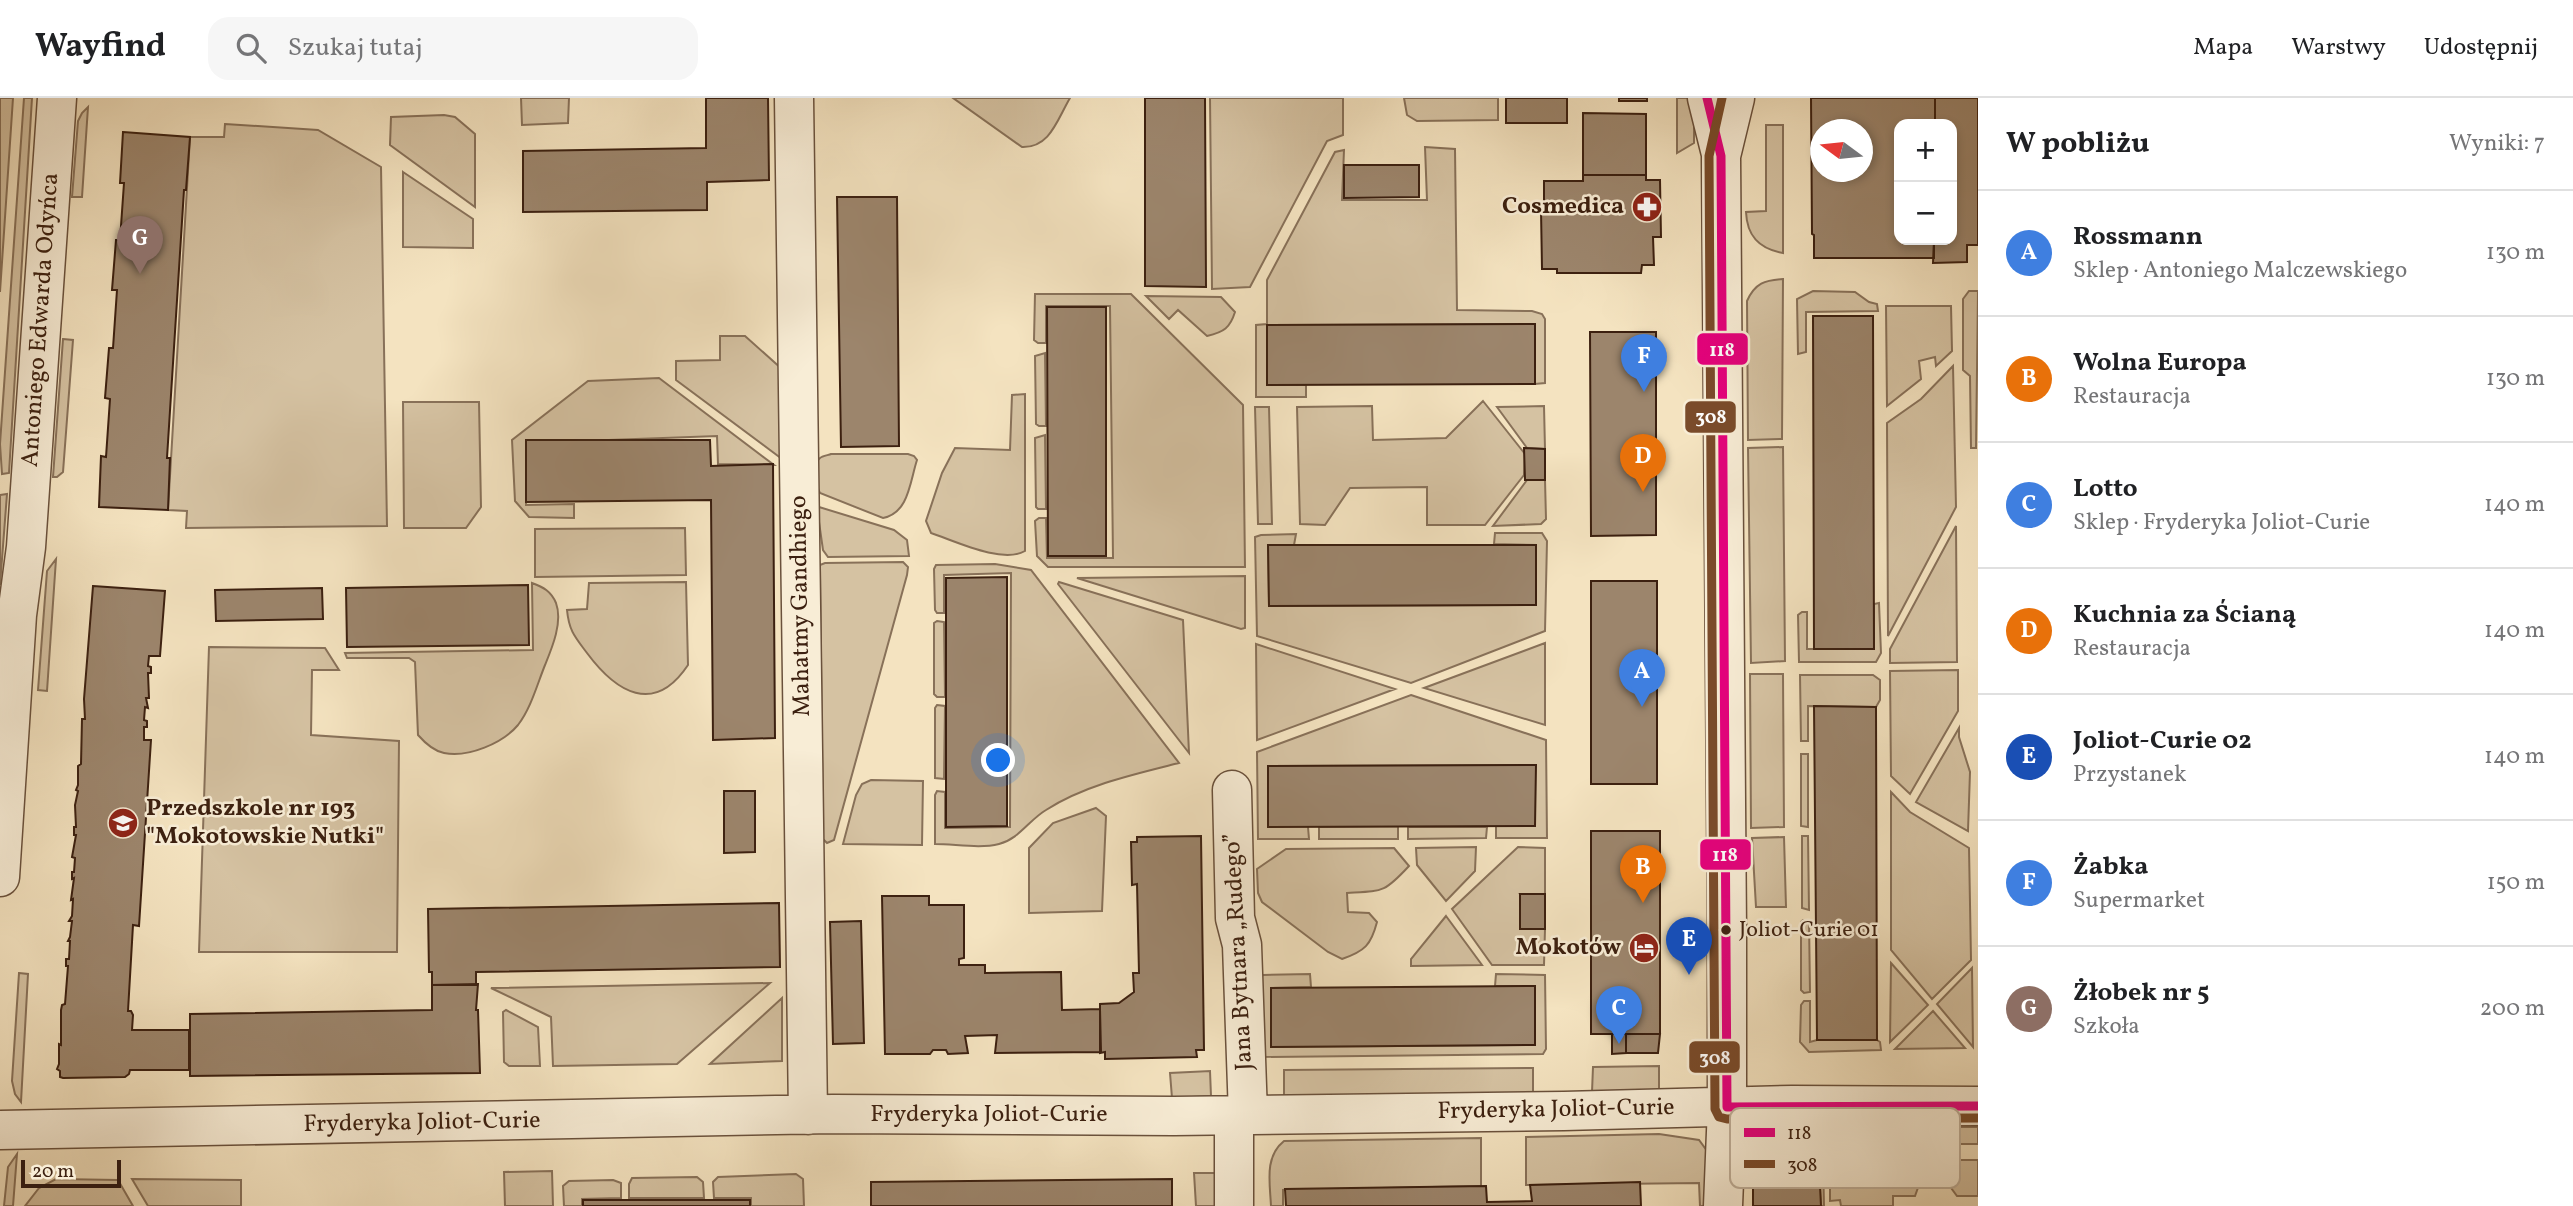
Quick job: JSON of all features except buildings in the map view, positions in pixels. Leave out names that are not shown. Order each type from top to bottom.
[{"type":"street","name":"Antoniego Edwarda Odyńca","points":[[0,877],[17,615],[26,547],[57,98]]},
{"type":"street","name":"Mahatmy Gandhiego","points":[[794,98],[808,1115]]},
{"type":"street","points":[[1707,98],[1721,156],[1727,1107],[1723,1206]]},
{"type":"street","points":[[1721,156],[1735,98]]},
{"type":"street","name":"Jana Bytnara „Rudego”","points":[[1232,790],[1235,918],[1242,945],[1241,1115],[1234,1206]]},
{"type":"street","name":"Fryderyka Joliot-Curie","points":[[0,1130],[808,1115],[1241,1115],[1978,1106]]},
{"type":"shaded area","points":[[0,98],[13,98],[0,292]]},
{"type":"shaded area","points":[[24,98],[32,98],[9,473],[2,474],[0,444]]},
{"type":"shaded area","points":[[521,98],[569,98],[568,123],[522,125]]},
{"type":"shaded area","points":[[953,98],[1070,98],[1046,138],[1032,146],[1022,147]]},
{"type":"shaded area","points":[[1210,98],[1343,98],[1343,135],[1327,141],[1250,287],[1212,289]]},
{"type":"shaded area","points":[[1404,98],[1498,98],[1498,120],[1417,121],[1407,115]]},
{"type":"shaded area","points":[[1677,98],[1694,98],[1694,143],[1677,153]]},
{"type":"shaded area","points":[[88,107],[82,197],[72,197],[78,121]]},
{"type":"shaded area","points":[[391,117],[455,117],[475,134],[475,207],[390,145]]},
{"type":"shaded area","points":[[225,124],[318,130],[381,167],[387,526],[186,528],[187,511],[168,510],[190,137],[224,137]]},
{"type":"shaded area","points":[[1766,125],[1783,125],[1783,253],[1761,245],[1752,234],[1747,220],[1746,212],[1766,211]]},
{"type":"shaded area","points":[[1425,147],[1455,149],[1457,310],[1532,311],[1542,314],[1545,319],[1545,383],[1535,384],[1534,324],[1267,325],[1267,385],[1306,385],[1306,397],[1256,397],[1256,325],[1267,324],[1267,280],[1335,152],[1344,150],[1342,200],[1427,200]]},
{"type":"shaded area","points":[[403,172],[473,219],[473,248],[403,247]]},
{"type":"shaded area","points":[[1783,279],[1782,439],[1748,440],[1747,301],[1753,290],[1761,284]]},
{"type":"shaded area","points":[[1813,291],[1855,292],[1877,304],[1878,311],[1806,312],[1806,352],[1798,354],[1797,299]]},
{"type":"shaded area","points":[[1969,291],[1978,291],[1976,448],[1971,448],[1970,376],[1963,370],[1963,299]]},
{"type":"shaded area","points":[[1035,294],[1131,294],[1243,405],[1245,567],[1048,567],[1037,556],[1035,521],[1046,518],[1047,558],[1113,558],[1110,306],[1046,306],[1046,343],[1038,343],[1034,340]]},
{"type":"shaded area","points":[[1146,296],[1221,297],[1235,312],[1226,328],[1207,336],[1178,310],[1169,319]]},
{"type":"shaded area","points":[[1886,306],[1951,306],[1952,351],[1936,366],[1935,357],[1919,361],[1921,379],[1887,406]]},
{"type":"shaded area","points":[[720,336],[745,336],[783,370],[786,462],[676,380],[676,361],[720,360]]},
{"type":"shaded area","points":[[63,339],[73,340],[63,472],[53,477]]},
{"type":"shaded area","points":[[1045,353],[1046,426],[1039,426],[1036,424],[1035,356]]},
{"type":"shaded area","points":[[1953,366],[1956,507],[1888,636],[1887,423],[1921,399]]},
{"type":"shaded area","points":[[659,378],[774,465],[718,464],[717,436],[527,443],[526,505],[574,504],[574,518],[529,517],[515,501],[512,440],[588,381]]},
{"type":"shaded area","points":[[1025,394],[1025,551],[1004,555],[991,553],[931,533],[926,521],[942,473],[955,448],[1010,450],[1012,395]]},
{"type":"shaded area","points":[[1483,401],[1525,454],[1524,475],[1485,525],[1427,525],[1427,487],[1350,488],[1325,525],[1300,524],[1297,407],[1372,406],[1373,440],[1446,438]]},
{"type":"shaded area","points":[[403,402],[479,402],[481,507],[466,528],[404,528]]},
{"type":"shaded area","points":[[1544,406],[1545,449],[1527,448],[1497,407]]},
{"type":"shaded area","points":[[1255,407],[1269,407],[1272,524],[1258,524]]},
{"type":"shaded area","points":[[1045,435],[1046,509],[1038,509],[1035,438]]},
{"type":"shaded area","points":[[1783,447],[1785,661],[1751,663],[1748,448]]},
{"type":"shaded area","points":[[831,454],[914,456],[917,460],[910,486],[898,510],[883,518],[820,493],[816,480],[816,465],[820,458]]},
{"type":"shaded area","points":[[1527,480],[1545,480],[1546,519],[1541,524],[1493,526]]},
{"type":"shaded area","points":[[7,494],[0,585],[0,495]]},
{"type":"shaded area","points":[[819,507],[894,530],[907,540],[909,556],[828,557],[823,550]]},
{"type":"shaded area","points":[[1956,526],[1957,662],[1890,663],[1890,649]]},
{"type":"shaded area","points":[[685,528],[686,575],[535,577],[535,529]]},
{"type":"shaded area","points":[[1495,533],[1542,533],[1547,541],[1545,631],[1411,683],[1257,636],[1255,537],[1296,534],[1294,545],[1268,545],[1269,606],[1535,605],[1536,545],[1494,544]]},
{"type":"shaded area","points":[[56,559],[47,691],[38,690],[47,571]]},
{"type":"shaded area","points":[[903,562],[908,567],[907,575],[834,840],[827,843],[823,839],[820,565]]},
{"type":"shaded area","points":[[995,564],[1031,570],[1179,763],[1111,781],[1061,801],[1040,814],[1006,842],[976,846],[935,844],[937,791],[945,792],[945,828],[1010,827],[1011,573],[944,575],[944,613],[937,613],[935,610],[936,565]]},
{"type":"shaded area","points":[[1245,576],[1245,628],[1241,629],[1077,578]]},
{"type":"shaded area","points":[[686,582],[688,665],[675,681],[662,690],[649,694],[636,693],[610,679],[571,629],[567,610],[587,609],[589,583]]},
{"type":"shaded area","points":[[1059,582],[1183,620],[1189,753],[1058,584]]},
{"type":"shaded area","points":[[532,583],[552,595],[556,603],[558,618],[553,643],[523,718],[511,732],[484,748],[464,753],[444,753],[430,746],[418,735],[415,662],[409,658],[347,658],[345,653],[533,650]]},
{"type":"shaded area","points":[[1879,603],[1881,653],[1876,662],[1799,662],[1798,615],[1802,612],[1807,612],[1807,649],[1874,649],[1874,604]]},
{"type":"shaded area","points":[[944,622],[945,697],[937,697],[934,694],[934,623]]},
{"type":"shaded area","points":[[1545,643],[1545,725],[1424,688]]},
{"type":"shaded area","points":[[1256,644],[1395,689],[1257,740]]},
{"type":"shaded area","points":[[209,647],[325,648],[339,670],[312,670],[311,735],[399,741],[397,952],[199,952]]},
{"type":"shaded area","points":[[1958,670],[1958,711],[1910,794],[1891,776],[1890,671]]},
{"type":"shaded area","points":[[1750,674],[1783,674],[1784,827],[1751,828]]},
{"type":"shaded area","points":[[1800,675],[1873,675],[1880,680],[1880,700],[1876,707],[1808,706],[1808,741],[1801,741]]},
{"type":"shaded area","points":[[1411,695],[1546,740],[1547,838],[1496,838],[1496,826],[1535,826],[1535,765],[1269,766],[1308,827],[1309,839],[1258,839],[1257,752]]},
{"type":"shaded area","points":[[937,705],[945,706],[944,779],[935,778]]},
{"type":"shaded area","points":[[1959,728],[1959,737],[1970,772],[1968,831],[1916,802]]},
{"type":"shaded area","points":[[1801,754],[1808,754],[1808,827],[1801,826]]},
{"type":"shaded area","points":[[871,780],[923,781],[922,845],[843,844],[856,795],[862,784]]},
{"type":"shaded area","points":[[1891,792],[1910,812],[1969,848],[1971,960],[1932,999],[1891,950]]},
{"type":"shaded area","points":[[1096,808],[1106,816],[1102,911],[1029,913],[1029,848],[1053,823]]},
{"type":"shaded area","points":[[1398,826],[1398,839],[1319,839],[1319,827]]},
{"type":"shaded area","points":[[1408,827],[1487,827],[1486,838],[1408,839]]},
{"type":"shaded area","points":[[1802,836],[1808,836],[1809,910],[1802,908]]},
{"type":"shaded area","points":[[1784,837],[1786,907],[1756,907],[1752,838]]},
{"type":"shaded area","points":[[1476,847],[1475,871],[1446,901],[1417,865],[1416,848]]},
{"type":"shaded area","points":[[1518,847],[1545,848],[1545,894],[1520,894],[1545,929],[1544,965],[1492,965],[1452,909]]},
{"type":"shaded area","points":[[1394,848],[1409,866],[1401,875],[1382,889],[1347,893],[1348,912],[1369,913],[1377,922],[1366,946],[1342,959],[1328,952],[1262,902],[1258,893],[1257,869],[1286,849]]},
{"type":"shaded area","points":[[1446,916],[1482,965],[1411,966],[1411,959]]},
{"type":"shaded area","points":[[1803,920],[1809,920],[1810,992],[1804,993],[1801,990]]},
{"type":"shaded area","points":[[1891,963],[1928,1005],[1890,1042]]},
{"type":"shaded area","points":[[1972,968],[1973,1047],[1937,1004]]},
{"type":"shaded area","points":[[19,973],[28,974],[21,1102],[15,1094],[12,1081]]},
{"type":"shaded area","points":[[1310,974],[1311,987],[1271,988],[1271,1047],[1535,1045],[1535,986],[1495,986],[1496,974],[1545,975],[1546,1049],[1543,1054],[1260,1057],[1260,978],[1263,975]]},
{"type":"shaded area","points":[[770,983],[677,1064],[553,1066],[551,1017],[491,988]]},
{"type":"shaded area","points":[[782,998],[782,1061],[710,1064]]},
{"type":"shaded area","points":[[1804,1001],[1810,1001],[1810,1042],[1877,1040],[1881,1050],[1809,1052],[1800,1042],[1801,1005]]},
{"type":"shaded area","points":[[506,1010],[538,1027],[540,1066],[509,1066],[504,1062],[503,1012]]},
{"type":"shaded area","points":[[1933,1011],[1965,1048],[1895,1049]]},
{"type":"shaded area","points":[[1659,1066],[1659,1091],[1592,1092],[1593,1067]]},
{"type":"shaded area","points":[[1533,1068],[1533,1100],[1284,1102],[1284,1070]]},
{"type":"shaded area","points":[[1210,1071],[1211,1096],[1172,1098],[1170,1073]]},
{"type":"shaded area","points":[[1960,1127],[1978,1127],[1978,1144],[1960,1144]]},
{"type":"shaded area","points":[[1659,1134],[1699,1140],[1713,1159],[1714,1206],[1700,1206],[1699,1183],[1526,1185],[1526,1137]]},
{"type":"shaded area","points":[[1481,1138],[1481,1186],[1283,1190],[1283,1206],[1271,1206],[1271,1163],[1273,1155],[1284,1141]]},
{"type":"shaded area","points":[[17,1154],[13,1206],[4,1206],[8,1167]]},
{"type":"shaded area","points":[[1960,1160],[1978,1160],[1978,1196],[1957,1196],[1951,1188],[1960,1188]]},
{"type":"shaded area","points":[[552,1171],[553,1206],[505,1206],[504,1172]]},
{"type":"shaded area","points":[[1194,1173],[1215,1173],[1216,1206],[1196,1206]]},
{"type":"shaded area","points":[[796,1174],[803,1179],[804,1206],[751,1206],[751,1198],[714,1198],[713,1182],[718,1177]]},
{"type":"shaded area","points":[[697,1177],[703,1182],[704,1198],[629,1198],[632,1178]]},
{"type":"shaded area","points":[[56,1179],[118,1180],[133,1206],[25,1206],[39,1188]]},
{"type":"shaded area","points":[[132,1179],[241,1180],[241,1206],[148,1206]]},
{"type":"shaded area","points":[[613,1180],[621,1183],[621,1198],[582,1199],[582,1206],[564,1206],[563,1186],[569,1181]]},
{"type":"shaded area","points":[[1820,1188],[1824,1188],[1824,1206],[1821,1206]]},
{"type":"shaded area","points":[[1830,1188],[1918,1188],[1915,1196],[1893,1196],[1893,1206],[1841,1206],[1840,1200],[1830,1201]]},
{"type":"transit line","name":"118","points":[[1707,98],[1721,156],[1727,1107]]},
{"type":"transit line","name":"308","points":[[1722,98],[1709,156],[1715,1109],[1719,1117],[1730,1119]]},
{"type":"transit line","name":"118","points":[[1727,1107],[1978,1106]]},
{"type":"transit line","name":"308","points":[[1960,1118],[1978,1118]]},
{"type":"place","name":"Cosmedica","points":[[1647,207]]},
{"type":"place","name":"Żłobek nr 5","points":[[140,274]]},
{"type":"place","name":"Żabka","points":[[1644,392]]},
{"type":"place","name":"Kuchnia za Ścianą","points":[[1643,492]]},
{"type":"place","name":"Rossmann","points":[[1642,707]]},
{"type":"place","name":"Przedszkole nr 193 \"Mokotowskie Nutki\"","points":[[123,823]]},
{"type":"place","name":"Wolna Europa","points":[[1643,903]]},
{"type":"place","name":"Joliot-Curie 01","points":[[1726,930]]},
{"type":"place","name":"Mokotów","points":[[1644,948]]},
{"type":"place","name":"Joliot-Curie 02","points":[[1689,975]]},
{"type":"place","name":"Lotto","points":[[1619,1044]]}]
